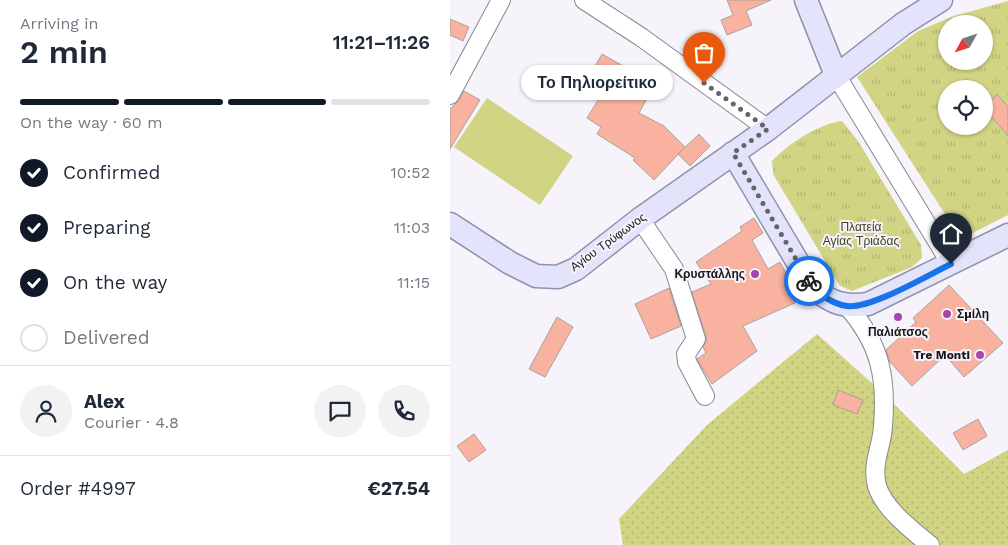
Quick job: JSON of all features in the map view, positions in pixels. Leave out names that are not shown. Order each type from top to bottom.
[{"type":"main road","points":[[806,0],[836,75]]},
{"type":"main road","points":[[941,0],[903,24],[768,129],[733,153],[813,288],[831,300],[848,306],[868,304],[1008,235]]},
{"type":"main road","name":"Αγίου Τρύφωνος","points":[[450,224],[510,263],[536,276],[558,276],[576,269],[640,219],[733,153]]},
{"type":"street","points":[[450,95],[465,71],[501,0]]},
{"type":"street","points":[[584,0],[641,37],[768,129]]},
{"type":"street","points":[[836,75],[951,264]]},
{"type":"street","points":[[640,219],[674,269],[696,339],[686,354],[687,362],[705,396]]},
{"type":"street","points":[[848,306],[863,324],[872,339],[880,360],[883,426],[875,463],[878,488],[890,507],[930,545]]},
{"type":"green space","points":[[1008,1],[1008,215],[961,239],[857,77],[918,31],[938,23],[938,70],[993,70],[993,15],[958,15]]},
{"type":"green space","points":[[487,98],[573,156],[540,205],[454,147]]},
{"type":"green space","name":"Πλατεία Αγίας Τριάδας","points":[[842,121],[858,141],[921,245],[922,258],[912,267],[852,291],[840,286],[773,174],[772,161],[786,148],[814,130]]},
{"type":"green space","points":[[817,334],[882,392],[964,474],[1008,450],[1008,545],[623,545],[619,519],[707,425]]},
{"type":"building","points":[[727,0],[771,0],[746,11],[752,25],[727,35],[721,20],[733,15]]},
{"type":"building","points":[[450,19],[469,27],[463,41],[450,35]]},
{"type":"building","points":[[602,54],[625,67],[620,76],[650,93],[639,113],[664,126],[685,147],[654,180],[633,160],[635,158],[597,134],[601,127],[587,118],[598,100],[581,91]]},
{"type":"building","points":[[464,91],[480,100],[450,149],[450,109],[459,100]]},
{"type":"building","points":[[997,94],[1008,107],[1008,136],[993,118],[993,98]]},
{"type":"building","points":[[699,134],[710,146],[690,166],[678,154]]},
{"type":"building","points":[[754,218],[763,233],[752,240],[768,269],[780,262],[792,285],[788,287],[795,303],[743,326],[757,351],[712,384],[697,359],[706,353],[703,347],[707,340],[692,292],[711,284],[696,262],[742,231],[740,227]]},
{"type":"building","points":[[949,285],[1003,343],[964,377],[945,355],[912,386],[890,362],[886,350],[916,322],[913,318]]},
{"type":"building","points":[[669,288],[681,326],[651,339],[635,304]]},
{"type":"building","points":[[557,317],[573,327],[545,377],[529,369]]},
{"type":"building","points":[[838,390],[863,400],[857,414],[833,405]]},
{"type":"building","points":[[978,419],[987,436],[963,450],[953,433]]},
{"type":"building","points":[[474,434],[486,450],[469,462],[457,446]]},
{"type":"way so far","points":[[704,83],[768,129],[733,153],[809,281]]},
{"type":"place","name":"Το Πηλιορείτικο","points":[[704,83]]},
{"type":"place","name":"Κρυστάλλης","points":[[755,274]]},
{"type":"place","name":"Σμίλη","points":[[947,314]]},
{"type":"place","name":"Παλιάτσος","points":[[898,317]]},
{"type":"place","name":"Tre Monti","points":[[980,355]]},
{"type":"route","points":[[809,281],[813,288],[831,300],[848,306],[868,304],[951,264]]}]
